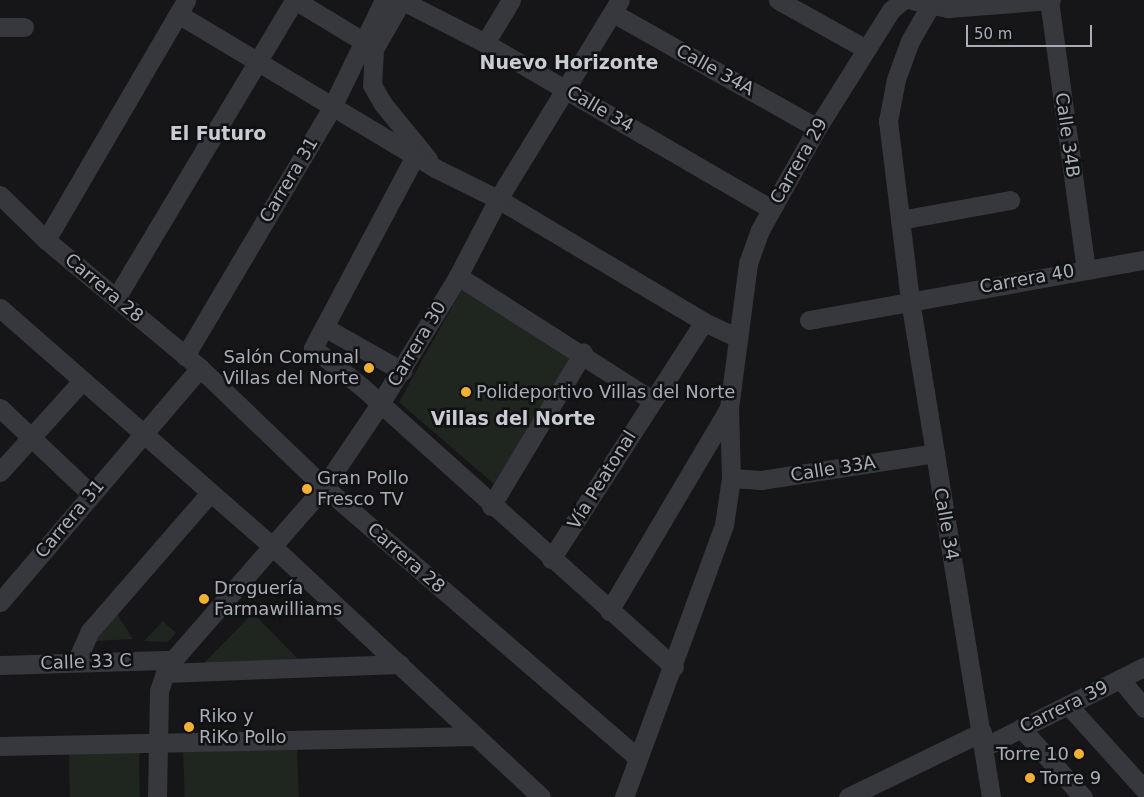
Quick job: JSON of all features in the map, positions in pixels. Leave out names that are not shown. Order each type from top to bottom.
[{"type":"street","points":[[116,298],[295,0],[368,44],[372,85],[384,104],[435,168]]},
{"type":"street","name":"Carrera 31","points":[[185,356],[368,44],[397,0]]},
{"type":"street","name":"Calle 34","points":[[397,0],[485,43],[771,209]]},
{"type":"street","points":[[485,43],[511,0]]},
{"type":"street","points":[[778,0],[866,49]]},
{"type":"street","points":[[905,0],[948,8],[1050,0]]},
{"type":"street","name":"Carrera 29","points":[[729,408],[748,263],[771,209],[817,128],[866,49],[905,0]]},
{"type":"street","name":"Calle 34B","points":[[1050,0],[1086,269]]},
{"type":"street","name":"Carrera 30","points":[[169,666],[324,487],[402,371],[458,276],[498,199],[567,90],[616,6]]},
{"type":"street","name":"Calle 34A","points":[[616,6],[817,128]]},
{"type":"street","name":"Calle 34","points":[[930,6],[910,41],[899,71],[888,121],[910,300],[991,797]]},
{"type":"street","points":[[46,240],[182,7],[258,60],[332,108],[435,168],[498,199],[704,322],[738,338]]},
{"type":"street","points":[[0,27],[24,27]]},
{"type":"street","points":[[415,156],[313,348],[380,404],[491,506],[674,667]]},
{"type":"street","name":"Carrera 28","points":[[0,195],[46,240],[200,368],[324,487],[637,757]]},
{"type":"street","points":[[900,220],[1010,200]]},
{"type":"street","name":"Carrera 40","points":[[910,300],[1144,260]]},
{"type":"street","points":[[458,276],[583,353],[652,400]]},
{"type":"street","points":[[809,320],[910,300]]},
{"type":"street","points":[[0,308],[142,435],[272,546],[541,797]]},
{"type":"street","name":"Vía Peatonal","points":[[551,559],[704,322]]},
{"type":"street","points":[[324,327],[402,371]]},
{"type":"street","points":[[491,506],[583,353]]},
{"type":"street","name":"Carrera 31","points":[[0,602],[200,368]]},
{"type":"street","points":[[0,472],[82,381]]},
{"type":"street","points":[[0,408],[91,494]]},
{"type":"street","points":[[624,797],[637,757],[674,667],[724,525],[731,478],[729,408]]},
{"type":"street","points":[[609,611],[729,408]]},
{"type":"street","name":"Calle 33A","points":[[731,478],[761,480],[935,453]]},
{"type":"street","points":[[76,662],[90,631],[210,493]]},
{"type":"street","name":"Calle 33 C","points":[[0,664],[76,662],[169,666],[400,664]]},
{"type":"street","points":[[156,797],[159,691],[169,666]]},
{"type":"street","name":"Carrera 39","points":[[848,797],[983,739],[1021,728],[1144,667]]},
{"type":"street","points":[[1120,679],[1144,708]]},
{"type":"street","points":[[1068,705],[1144,789]]},
{"type":"street","points":[[1021,728],[1083,797]]},
{"type":"street","points":[[0,746],[476,736]]},
{"type":"shaded area","points":[[462,289],[575,355],[494,484],[399,402]]},
{"type":"shaded area","points":[[253,613],[302,663],[203,664]]},
{"type":"shaded area","points":[[117,614],[133,639],[95,641]]},
{"type":"shaded area","points":[[163,621],[176,633],[168,642],[144,641]]},
{"type":"shaded area","points":[[297,746],[299,797],[185,797],[183,750]]},
{"type":"shaded area","points":[[139,749],[140,797],[70,797],[69,750]]},
{"type":"place","name":"Salón Comunal Villas del Norte","points":[[369,368]]},
{"type":"place","name":"Polideportivo Villas del Norte","points":[[466,392]]},
{"type":"place","name":"Gran Pollo Fresco TV","points":[[307,489]]},
{"type":"place","name":"Droguería Farmawilliams","points":[[204,599]]},
{"type":"place","name":"Riko y RiKo Pollo","points":[[189,727]]},
{"type":"place","name":"Torre 10","points":[[1079,754]]},
{"type":"place","name":"Torre 9","points":[[1030,778]]},
{"type":"district","name":"Nuevo Horizonte","points":[[569,63]]},
{"type":"district","name":"El Futuro","points":[[218,134]]},
{"type":"district","name":"Villas del Norte","points":[[513,419]]}]
